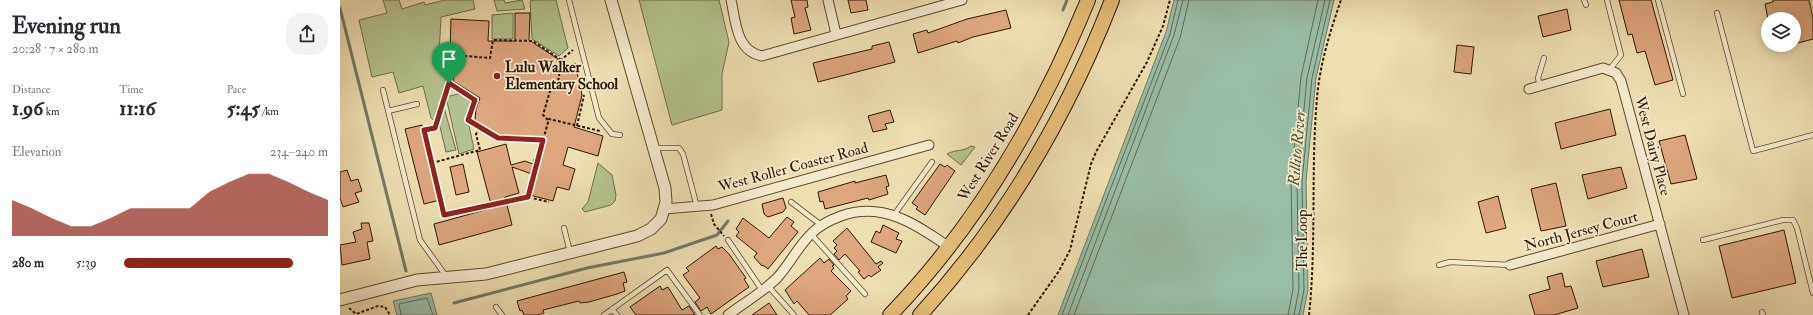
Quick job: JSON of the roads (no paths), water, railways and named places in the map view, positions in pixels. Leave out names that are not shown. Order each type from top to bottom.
[{"type":"main road","name":"West River Road","points":[[890,315],[949,247],[982,202],[1024,135],[1057,73],[1088,0]]},
{"type":"main road","points":[[920,315],[941,292],[979,243],[1034,162],[1075,86],[1112,0]]},
{"type":"street","points":[[343,300],[417,280],[486,274],[637,236],[651,229],[663,214],[666,202],[665,188],[612,0]]},
{"type":"street","points":[[732,0],[740,38],[748,54],[762,56],[836,34],[962,0]]},
{"type":"street","points":[[828,0],[836,34]]},
{"type":"street","points":[[926,0],[928,10]]},
{"type":"street","points":[[1529,89],[1603,68],[1610,69]]},
{"type":"street","name":"West Dairy Place","points":[[1610,69],[1616,74],[1623,86],[1684,315]]},
{"type":"street","name":"West Roller Coaster Road","points":[[663,214],[708,206],[929,145]]},
{"type":"street","points":[[728,315],[765,288],[783,270],[811,234],[821,225],[844,215],[860,211],[876,211],[894,215],[917,226],[949,247]]},
{"type":"street","name":"North Jersey Court","points":[[1510,265],[1660,224]]},
{"type":"lane","points":[[569,0],[599,118],[612,134],[620,135]]},
{"type":"lane","points":[[1607,0],[1621,55],[1610,69]]},
{"type":"lane","points":[[1658,0],[1684,94]]},
{"type":"lane","points":[[1717,13],[1753,151],[1813,135]]},
{"type":"lane","points":[[1540,86],[1538,78],[1544,58]]},
{"type":"lane","points":[[383,90],[420,240],[447,278]]},
{"type":"lane","points":[[388,111],[416,104]]},
{"type":"lane","points":[[654,148],[678,148],[683,154],[697,207]]},
{"type":"lane","points":[[894,215],[932,162]]},
{"type":"lane","points":[[791,202],[821,225]]},
{"type":"lane","points":[[1703,240],[1783,220],[1793,220],[1797,228],[1813,293]]},
{"type":"lane","points":[[564,228],[570,253]]},
{"type":"lane","points":[[811,234],[865,294]]},
{"type":"lane","points":[[728,240],[765,288],[794,315]]},
{"type":"lane","points":[[1439,265],[1450,262],[1510,265]]},
{"type":"lane","points":[[604,315],[667,270],[700,315]]},
{"type":"lane","points":[[496,307],[502,315]]},
{"type":"lane","points":[[612,309],[617,315]]},
{"type":"water","name":"Rillito River","points":[[1174,0],[1334,0],[1316,78],[1306,181],[1308,290],[1303,315],[1058,315],[1166,32]]},
{"type":"water","points":[[431,293],[437,315],[397,315],[393,301]]},
{"type":"waterway","points":[[1063,10],[1067,0]]},
{"type":"waterway","points":[[340,8],[406,271]]},
{"type":"waterway","points":[[454,303],[587,268],[664,253],[717,235],[728,221]]},
{"type":"place","name":"Lulu Walker Elementary School","points":[[497,76]]}]
